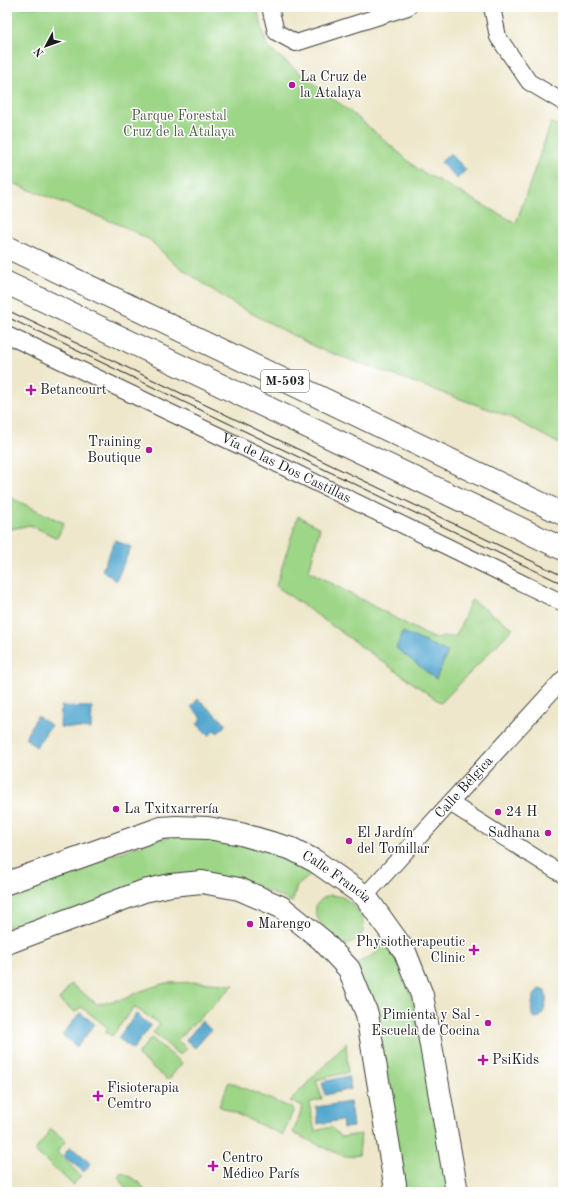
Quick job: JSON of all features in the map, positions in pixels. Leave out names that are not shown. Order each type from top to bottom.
[{"type":"main road","name":"M-503","points":[[7,247],[563,514]]},
{"type":"main road","name":"M-503","points":[[7,283],[563,548]]},
{"type":"main road","name":"Calle Francia","points":[[7,883],[161,828],[208,828],[241,834],[292,848],[315,861],[365,896],[405,952],[422,995],[457,1192]]},
{"type":"main road","points":[[7,943],[144,891],[171,885],[202,882],[239,889],[281,907],[322,940],[350,969],[366,1014],[395,1184],[395,1192]]},
{"type":"street","points":[[270,7],[276,32],[296,43],[408,7]]},
{"type":"street","points":[[492,7],[498,37],[529,82],[563,102]]},
{"type":"street","name":"Vía de las Dos Castillas","points":[[7,335],[255,453],[563,603]]},
{"type":"street","name":"Calle Bélgica","points":[[365,896],[563,679]]},
{"type":"street","points":[[450,803],[563,875]]},
{"type":"green space","name":"Parque Forestal Cruz de la Atalaya","points":[[7,7],[257,7],[267,47],[362,121],[419,170],[516,223],[551,123],[563,127],[563,446],[508,416],[317,348],[232,303],[172,262],[150,240],[123,226],[7,181]]},
{"type":"green space","points":[[7,496],[64,523],[57,538],[30,525],[7,530]]},
{"type":"green space","points":[[298,516],[320,528],[309,571],[432,638],[456,636],[471,600],[513,628],[441,703],[276,586]]},
{"type":"green space","points":[[184,835],[250,845],[317,870],[297,886],[292,902],[238,878],[7,933],[7,891],[168,836]]},
{"type":"green space","points":[[330,895],[342,897],[356,909],[361,916],[363,931],[360,937],[353,942],[342,945],[323,927],[318,920],[316,906],[321,900]]},
{"type":"green space","points":[[388,940],[416,1008],[450,1192],[404,1192],[355,964],[375,954]]},
{"type":"green space","points":[[200,982],[234,985],[177,1040],[187,1048],[179,1055],[153,1032],[160,1024],[134,1007],[112,1036],[105,1032],[108,1028],[81,1007],[75,1012],[59,1000],[71,984],[97,1004],[124,999],[141,991],[165,983]]},
{"type":"green space","points":[[151,1038],[182,1063],[168,1080],[137,1055]]},
{"type":"green space","points":[[346,1043],[348,1072],[316,1080],[322,1099],[309,1103],[315,1131],[331,1127],[341,1137],[361,1134],[359,1155],[345,1157],[293,1133],[303,1106],[290,1101]]},
{"type":"green space","points":[[229,1082],[294,1109],[283,1135],[219,1106]]},
{"type":"green space","points":[[51,1129],[66,1141],[57,1152],[81,1176],[73,1185],[35,1151]]},
{"type":"green space","points":[[121,1172],[139,1182],[146,1192],[128,1192],[118,1176]]},
{"type":"water","points":[[450,153],[466,170],[457,179],[441,162]]},
{"type":"water","points":[[115,540],[131,547],[116,581],[102,570]]},
{"type":"water","points":[[403,632],[448,652],[436,679],[396,648]]},
{"type":"water","points":[[198,699],[226,724],[218,733],[214,730],[209,736],[197,724],[202,718],[191,707]]},
{"type":"water","points":[[61,706],[92,707],[91,729],[60,727]]},
{"type":"water","points":[[37,716],[51,725],[36,747],[25,738]]},
{"type":"water","points":[[539,989],[544,990],[546,1004],[542,1015],[535,1018],[531,1012],[535,994]]},
{"type":"water","points":[[80,1013],[95,1024],[77,1047],[62,1035]]},
{"type":"water","points":[[136,1014],[151,1026],[133,1049],[118,1038]]},
{"type":"water","points":[[202,1021],[211,1030],[195,1048],[186,1040]]},
{"type":"water","points":[[348,1076],[351,1089],[325,1095],[322,1082]]},
{"type":"water","points":[[350,1102],[353,1127],[343,1128],[342,1120],[318,1124],[316,1107]]},
{"type":"water","points":[[70,1147],[91,1162],[84,1172],[63,1156]]},
{"type":"tram line","points":[[7,310],[563,576]]},
{"type":"tram line","points":[[7,317],[563,584]]},
{"type":"place","name":"La Cruz de la Atalaya","points":[[292,85]]},
{"type":"place","name":"Betancourt","points":[[31,390]]},
{"type":"place","name":"Training Boutique","points":[[149,450]]},
{"type":"place","name":"La Txitxarrería","points":[[116,809]]},
{"type":"place","name":"24 H","points":[[498,812]]},
{"type":"place","name":"Sadhana","points":[[548,833]]},
{"type":"place","name":"El Jardín del Tomillar","points":[[349,841]]},
{"type":"place","name":"Marengo","points":[[250,924]]},
{"type":"place","name":"Physiotherapeutic Clinic","points":[[474,950]]},
{"type":"place","name":"Pimienta y Sal - Escuela de Cocina","points":[[488,1023]]},
{"type":"place","name":"PsiKids","points":[[483,1060]]},
{"type":"place","name":"Fisioterapia Cemtro","points":[[98,1096]]},
{"type":"place","name":"Centro Médico París","points":[[213,1166]]}]
